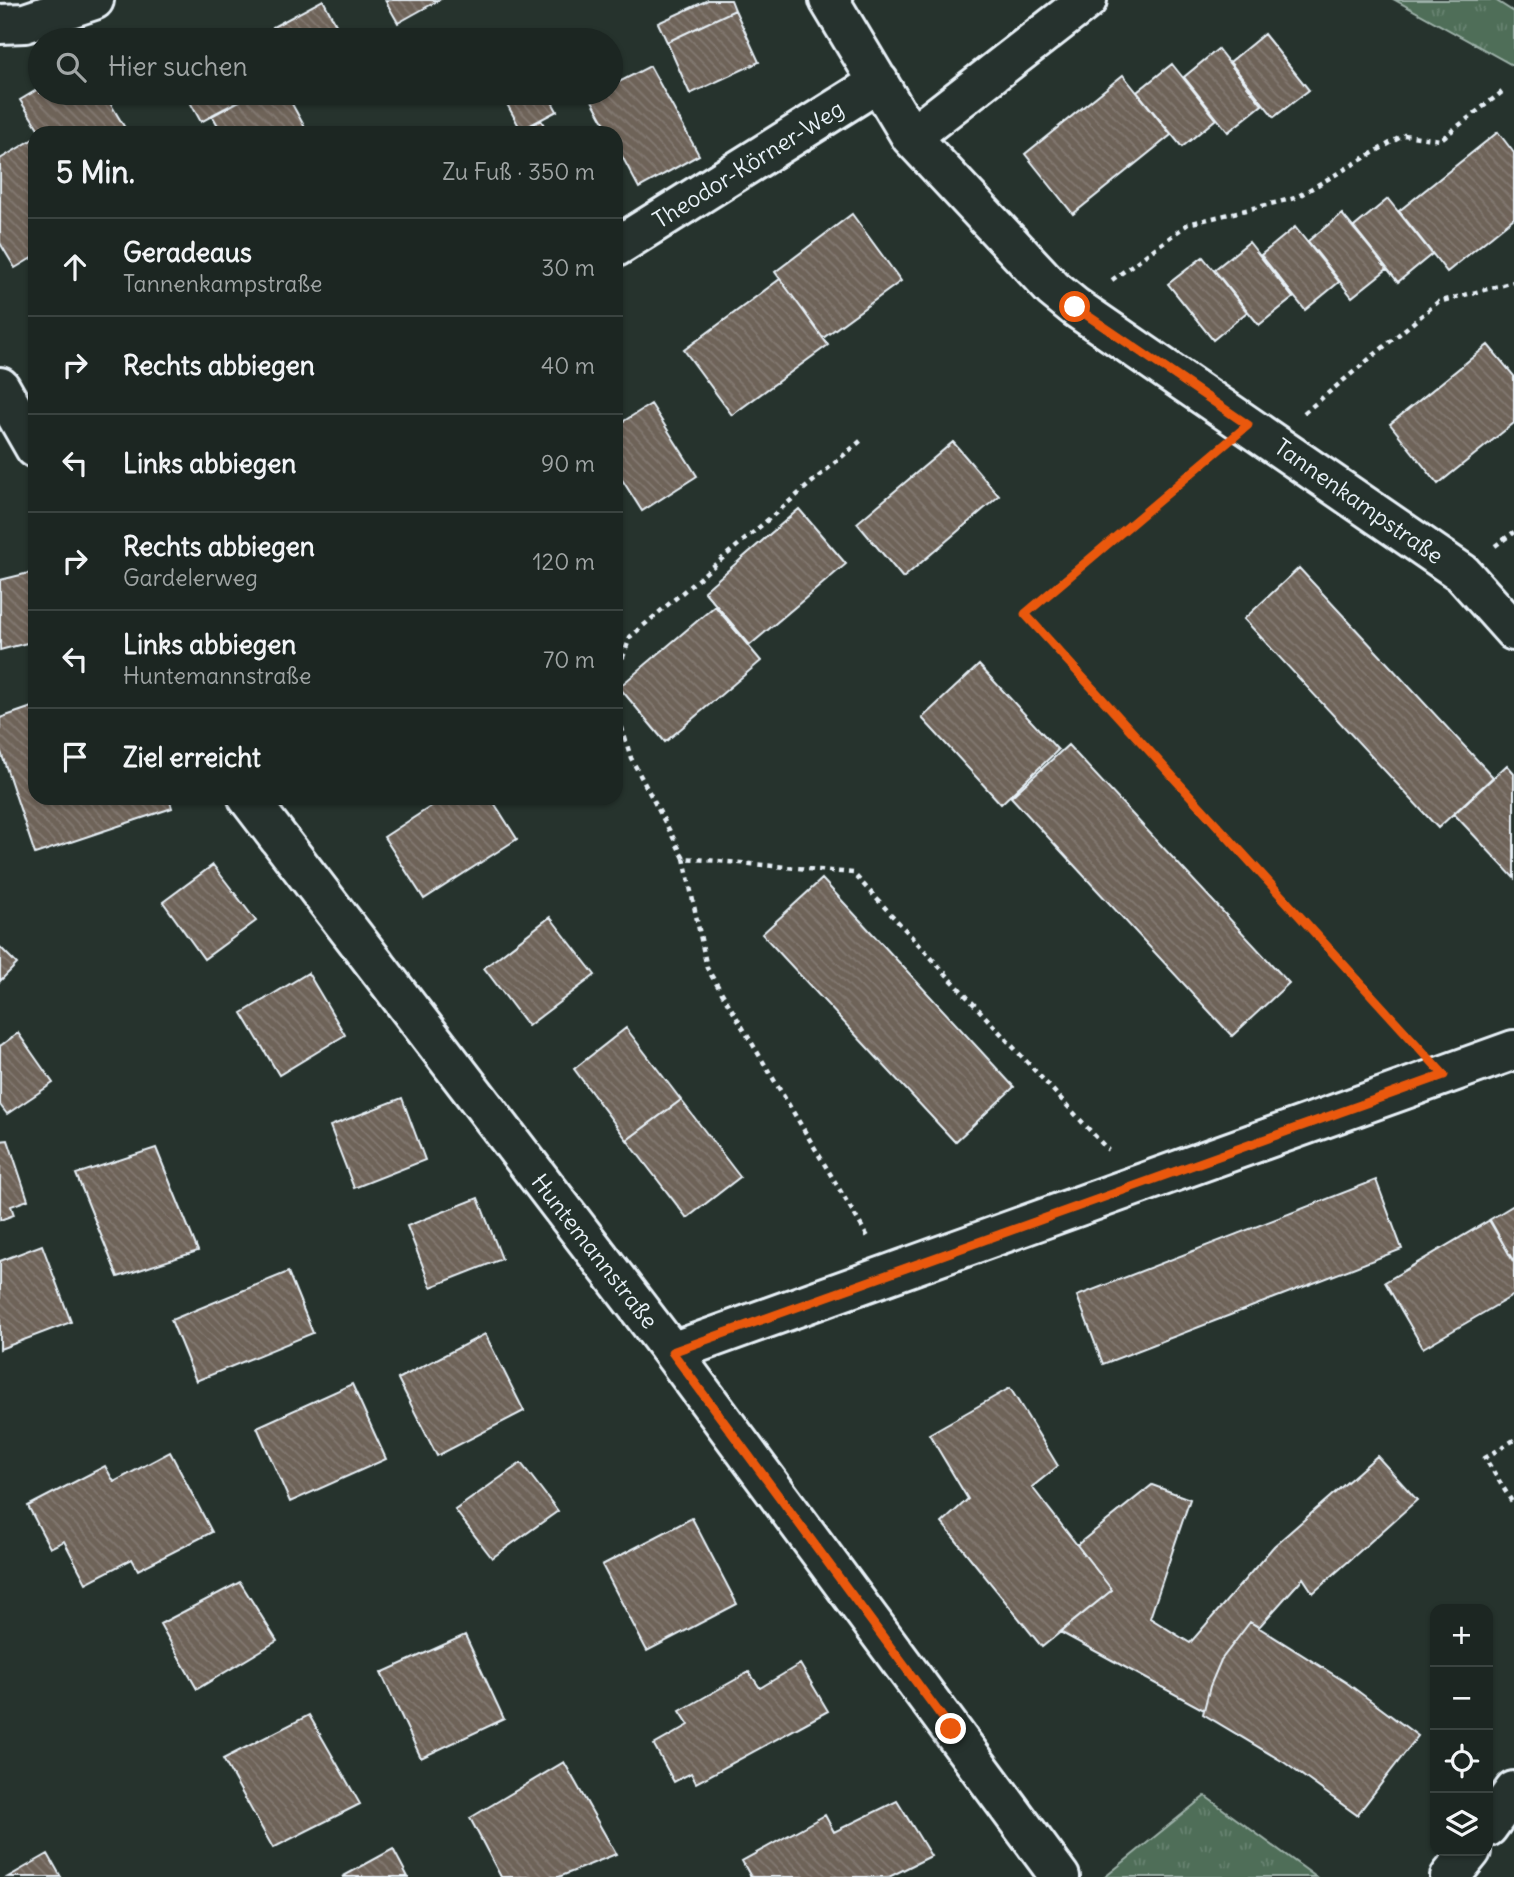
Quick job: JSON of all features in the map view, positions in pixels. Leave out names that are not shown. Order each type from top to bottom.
[{"type":"street","points":[[0,24],[25,23],[94,0]]},
{"type":"street","name":"Tannenkampstraße","points":[[829,0],[911,137],[1053,289],[1075,307],[1462,573],[1514,631]]},
{"type":"street","points":[[911,137],[1087,0]]},
{"type":"street","name":"Theodor-Körner-Weg","points":[[623,243],[879,82]]},
{"type":"street","points":[[0,387],[28,436]]},
{"type":"street","name":"Huntemannstraße","points":[[253,805],[672,1352],[1060,1877]]},
{"type":"street","points":[[672,1352],[1514,1050]]},
{"type":"street","points":[[1493,1820],[1514,1791]]},
{"type":"street","points":[[1450,1877],[1467,1856]]},
{"type":"path","points":[[1075,307],[1188,224],[1295,198],[1404,135],[1440,140],[1502,92]]},
{"type":"path","points":[[1444,1075],[1025,614],[1259,432],[1438,302],[1514,282]]},
{"type":"path","points":[[623,657],[630,637],[864,438]]},
{"type":"path","points":[[623,731],[631,758],[684,858],[707,968],[890,1273]]},
{"type":"path","points":[[684,858],[853,873],[1140,1184]]},
{"type":"path","points":[[1514,1440],[1485,1458],[1514,1505]]},
{"type":"green space","points":[[1395,0],[1495,0],[1514,12],[1514,66]]},
{"type":"green space","points":[[1205,1796],[1316,1877],[1105,1877]]},
{"type":"building","points":[[323,0],[338,28],[274,28]]},
{"type":"building","points":[[385,0],[439,0],[398,23]]},
{"type":"building","points":[[708,0],[731,0],[735,10],[667,42],[658,23]]},
{"type":"building","points":[[735,10],[759,62],[690,94],[667,42]]},
{"type":"building","points":[[1264,34],[1309,90],[1274,117],[1230,62]]},
{"type":"building","points":[[1218,49],[1262,105],[1228,132],[1184,77]]},
{"type":"building","points":[[1172,64],[1216,119],[1182,147],[1137,92]]},
{"type":"building","points":[[650,66],[699,155],[639,188],[623,158],[623,126],[606,126],[594,105],[623,105],[623,80]]},
{"type":"building","points":[[1123,75],[1171,135],[1073,214],[1025,154]]},
{"type":"building","points":[[28,95],[28,105],[111,105],[124,126],[37,126],[20,100]]},
{"type":"building","points":[[192,105],[232,105],[201,122]]},
{"type":"building","points":[[231,105],[293,105],[304,126],[218,126],[212,115]]},
{"type":"building","points":[[507,105],[554,105],[557,111],[529,126],[519,126]]},
{"type":"building","points":[[541,120],[544,126],[530,126]]},
{"type":"building","points":[[1498,132],[1514,153],[1514,218],[1447,272],[1399,211]]},
{"type":"building","points":[[28,142],[28,260],[15,268],[0,243],[0,159]]},
{"type":"building","points":[[1388,199],[1432,254],[1398,282],[1354,227]]},
{"type":"building","points":[[852,214],[901,281],[823,338],[775,272]]},
{"type":"building","points":[[1342,214],[1387,269],[1352,297],[1308,241]]},
{"type":"building","points":[[1295,227],[1339,282],[1305,310],[1261,255]]},
{"type":"building","points":[[1249,242],[1293,298],[1259,325],[1214,270]]},
{"type":"building","points":[[1203,257],[1247,312],[1213,340],[1168,284]]},
{"type":"building","points":[[780,279],[828,345],[732,415],[684,350]]},
{"type":"building","points":[[1488,345],[1514,376],[1514,423],[1438,484],[1390,424]]},
{"type":"building","points":[[651,404],[697,476],[642,511],[623,481],[623,422]]},
{"type":"building","points":[[953,442],[999,496],[903,578],[857,523]]},
{"type":"building","points":[[799,509],[846,564],[750,645],[704,591]]},
{"type":"building","points":[[1299,568],[1493,777],[1438,828],[1244,619]]},
{"type":"building","points":[[28,573],[28,643],[0,650],[0,580]]},
{"type":"building","points":[[715,606],[761,661],[665,742],[623,692],[623,684]]},
{"type":"building","points":[[979,665],[1058,750],[1001,804],[922,718]]},
{"type":"building","points":[[28,708],[28,805],[171,805],[172,808],[35,854],[0,749],[0,718]]},
{"type":"building","points":[[1068,745],[1289,983],[1232,1036],[1011,797]]},
{"type":"building","points":[[1507,765],[1514,773],[1514,878],[1454,814]]},
{"type":"building","points":[[433,805],[495,805],[517,839],[424,899],[384,837]]},
{"type":"building","points":[[213,865],[256,921],[204,959],[163,902]]},
{"type":"building","points":[[822,879],[1014,1087],[955,1142],[762,934]]},
{"type":"building","points":[[550,917],[595,975],[528,1026],[484,968]]},
{"type":"building","points":[[0,947],[17,964],[0,981]]},
{"type":"building","points":[[308,973],[345,1035],[279,1075],[242,1013]]},
{"type":"building","points":[[626,1028],[681,1100],[627,1140],[574,1069]]},
{"type":"building","points":[[18,1033],[53,1083],[7,1114],[0,1105],[0,1046]]},
{"type":"building","points":[[402,1098],[425,1160],[354,1188],[330,1126]]},
{"type":"building","points":[[681,1100],[740,1177],[687,1218],[627,1140]]},
{"type":"building","points":[[8,1140],[28,1200],[11,1206],[14,1215],[0,1220],[0,1141]]},
{"type":"building","points":[[156,1148],[198,1251],[118,1277],[76,1174]]},
{"type":"building","points":[[1376,1180],[1402,1249],[1103,1364],[1077,1296]]},
{"type":"building","points":[[478,1198],[502,1259],[431,1287],[407,1226]]},
{"type":"building","points":[[1514,1205],[1514,1262],[1489,1220]]},
{"type":"building","points":[[1490,1220],[1514,1263],[1514,1295],[1423,1348],[1385,1282]]},
{"type":"building","points":[[42,1245],[71,1322],[0,1349],[0,1261]]},
{"type":"building","points":[[288,1272],[313,1333],[196,1381],[171,1320]]},
{"type":"building","points":[[485,1334],[524,1411],[437,1456],[398,1379]]},
{"type":"building","points":[[352,1384],[386,1459],[290,1502],[257,1427]]},
{"type":"building","points":[[1010,1388],[1058,1466],[1032,1487],[1112,1590],[1042,1647],[942,1523],[968,1499],[929,1434]]},
{"type":"building","points":[[170,1452],[212,1532],[138,1570],[132,1559],[86,1583],[64,1541],[50,1548],[28,1506],[105,1466],[114,1482]]},
{"type":"building","points":[[1377,1456],[1417,1500],[1313,1593],[1303,1578],[1259,1627],[1250,1622],[1221,1660],[1204,1710],[1060,1632],[1112,1590],[1077,1545],[1152,1485],[1190,1499],[1150,1618],[1190,1643],[1274,1546]]},
{"type":"building","points":[[521,1463],[558,1511],[492,1558],[455,1510]]},
{"type":"building","points":[[692,1518],[737,1604],[647,1651],[602,1565]]},
{"type":"building","points":[[240,1582],[277,1641],[197,1689],[160,1624]]},
{"type":"building","points":[[1250,1622],[1347,1683],[1418,1736],[1357,1815],[1285,1763],[1203,1714],[1210,1686],[1221,1660]]},
{"type":"building","points":[[465,1635],[504,1719],[421,1758],[381,1673]]},
{"type":"building","points":[[800,1664],[828,1711],[696,1783],[691,1773],[674,1782],[654,1745],[689,1725],[680,1711],[749,1672],[760,1688]]},
{"type":"building","points":[[309,1715],[360,1804],[273,1848],[223,1759]]},
{"type":"building","points":[[564,1762],[616,1854],[559,1877],[501,1877],[470,1818]]},
{"type":"building","points":[[897,1801],[931,1856],[889,1877],[751,1877],[742,1861],[825,1815],[834,1832]]},
{"type":"building","points":[[393,1849],[408,1877],[342,1877]]},
{"type":"building","points":[[48,1854],[61,1877],[8,1877]]},
{"type":"route","points":[[951,1729],[672,1352],[1444,1075],[1025,614],[1248,425],[1075,307]]}]
